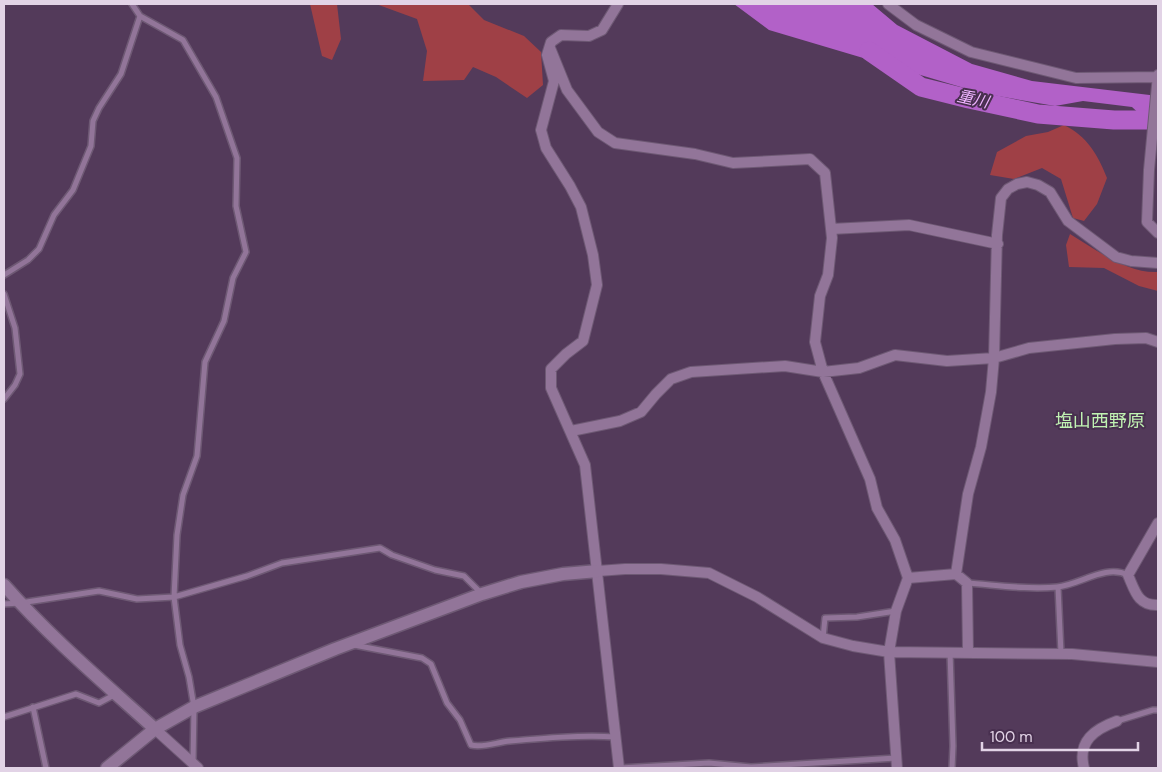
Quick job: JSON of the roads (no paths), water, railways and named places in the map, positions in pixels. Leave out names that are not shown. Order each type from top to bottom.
[{"type":"street","points":[[618,4],[602,30],[589,36],[561,35],[551,42],[548,55],[554,81],[540,130],[546,148],[581,207],[594,255],[597,285],[583,341],[551,369],[551,388],[585,465],[620,768]]},
{"type":"street","points":[[888,4],[916,25],[971,52],[1076,78],[1158,77],[1147,222],[1158,233]]},
{"type":"street","points":[[550,48],[567,90],[598,132],[615,143],[695,154],[733,163],[810,159],[825,173],[832,238],[828,275],[820,296],[815,342],[823,372],[870,479],[877,508],[894,540],[908,578],[896,611],[889,652],[897,763]]},
{"type":"street","points":[[956,574],[968,494],[983,438],[991,392],[1001,198],[1008,189],[1016,184],[1027,182],[1038,185],[1050,192],[1068,221],[1116,257],[1131,261],[1158,263]]},
{"type":"street","points":[[831,229],[910,225],[998,244]]},
{"type":"street","points":[[571,432],[620,421],[641,412],[671,379],[691,372],[785,366],[823,372],[860,368],[895,355],[947,361],[994,358],[1029,348],[1115,339],[1146,338],[1158,342]]},
{"type":"street","points":[[1158,523],[1128,575],[1137,597],[1149,606],[1158,605]]},
{"type":"street","points":[[107,768],[154,729],[194,707],[349,644],[482,594],[521,582],[563,574],[625,569],[661,569],[709,573],[757,597],[823,638],[853,646],[889,652],[1061,654],[1158,662]]},
{"type":"street","points":[[908,578],[956,574],[967,583],[968,652]]},
{"type":"street","points":[[4,585],[78,660],[195,767]]},
{"type":"street","points":[[1084,768],[1085,748],[1090,736],[1100,727],[1117,721]]},
{"type":"lane","points":[[132,4],[140,16],[183,40],[216,97],[238,158],[236,206],[246,252],[233,278],[224,321],[205,362],[197,456],[182,495],[177,535],[174,597],[180,645],[189,677],[194,707],[195,767]]},
{"type":"lane","points":[[4,275],[28,260],[39,249],[54,215],[73,190],[91,146],[93,121],[121,74],[140,16]]},
{"type":"lane","points":[[4,294],[15,328],[20,374],[15,385],[4,399]]},
{"type":"lane","points":[[4,604],[99,591],[137,600],[174,597],[248,576],[282,563],[380,548],[435,570],[464,576],[482,594]]},
{"type":"lane","points":[[967,583],[1022,587],[1058,587],[1099,574],[1120,571],[1128,575]]},
{"type":"lane","points":[[1058,587],[1061,654]]},
{"type":"lane","points":[[823,638],[826,618],[857,617],[896,611]]},
{"type":"lane","points":[[349,644],[422,658],[431,664],[447,703],[460,720],[471,745],[478,747],[503,742],[582,735],[616,737]]},
{"type":"lane","points":[[950,652],[952,768]]},
{"type":"lane","points":[[4,717],[76,694],[99,703],[116,694]]},
{"type":"lane","points":[[33,707],[46,768]]},
{"type":"lane","points":[[1117,721],[1158,710]]},
{"type":"lane","points":[[620,768],[710,763],[751,768],[897,763]]},
{"type":"waterway","name":"重川","points":[[869,51],[921,87],[969,99],[1038,114],[1114,120],[1158,120]]},
{"type":"district","name":"塩山西野原","points":[[1100,421]]}]
